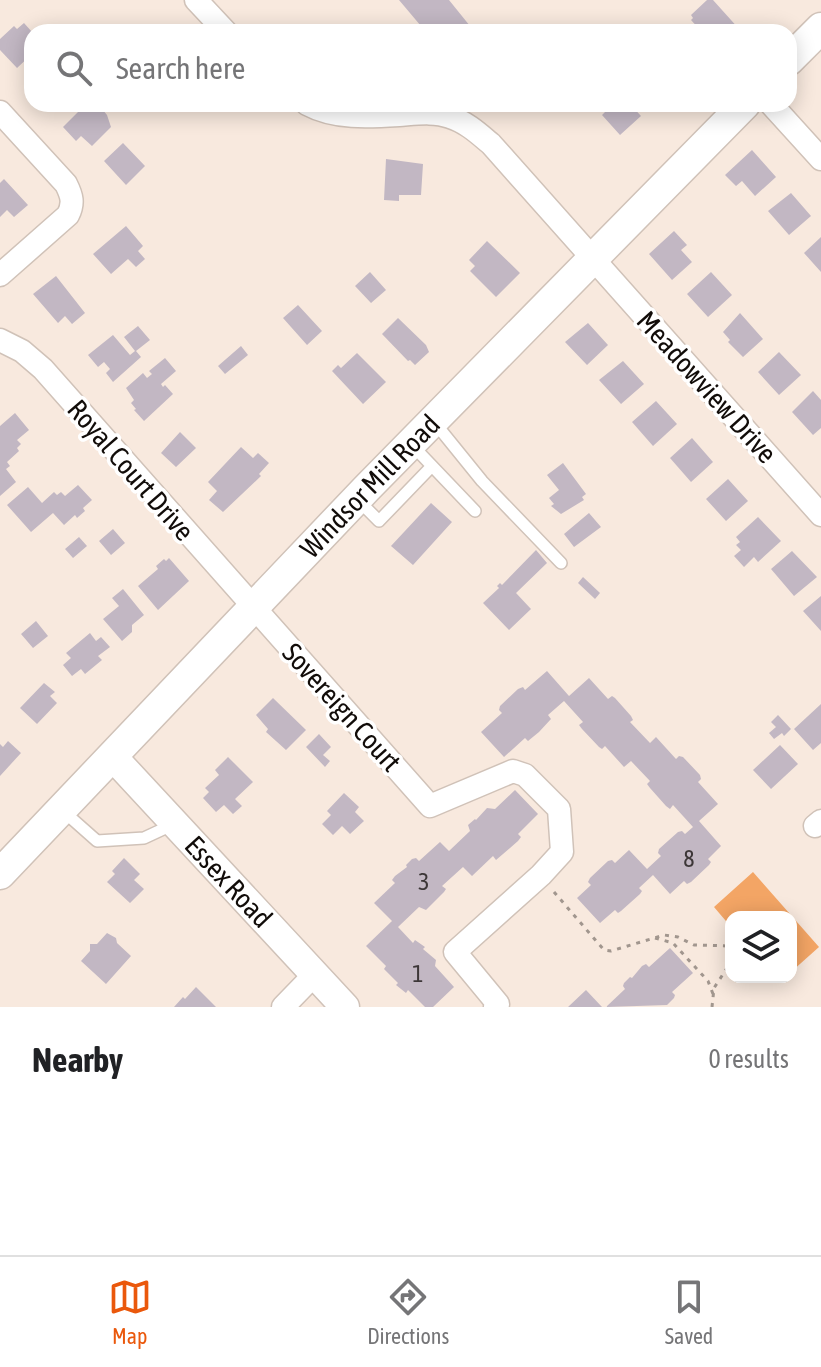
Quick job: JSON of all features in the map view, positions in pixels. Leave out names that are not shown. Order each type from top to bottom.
[{"type":"main road","points":[[797,52],[821,28]]},
{"type":"main road","name":"Windsor Mill Road","points":[[2,866],[62,810],[410,443],[737,112]]},
{"type":"street","points":[[196,0],[218,24]]},
{"type":"street","points":[[0,112],[66,184],[73,206],[68,215],[0,275]]},
{"type":"street","name":"Meadowview Drive","points":[[333,112],[365,118],[421,113],[448,116],[472,127],[491,144],[821,515]]},
{"type":"street","points":[[778,112],[821,159]]},
{"type":"street","name":"Royal Court Drive","points":[[0,340],[22,351],[43,369],[254,609]]},
{"type":"street","name":"Sovereign Court","points":[[254,609],[430,806],[513,771],[525,775],[559,809],[562,852],[541,875]]},
{"type":"street","name":"Essex Road","points":[[113,757],[345,1007]]},
{"type":"street","points":[[495,1007],[498,1004],[455,952],[541,875]]},
{"type":"street","points":[[283,1007],[315,974]]},
{"type":"lane","points":[[433,420],[482,481],[561,563]]},
{"type":"lane","points":[[410,443],[475,511]]},
{"type":"lane","points":[[357,499],[379,521],[432,466]]},
{"type":"lane","points":[[62,810],[97,841],[144,838],[174,824]]},
{"type":"path","points":[[541,875],[604,950],[611,951],[664,935],[678,937],[694,945],[725,946]]},
{"type":"path","points":[[652,937],[673,943],[708,981],[713,994]]},
{"type":"path","points":[[712,1007],[713,994],[725,970]]},
{"type":"shaded area","points":[[753,872],[787,911],[725,911],[725,920],[714,907]]},
{"type":"shaded area","points":[[797,922],[819,947],[797,967]]},
{"type":"building","points":[[399,0],[449,0],[468,24],[419,24]]},
{"type":"building","points":[[707,0],[713,0],[735,24],[695,24],[691,15]]},
{"type":"building","points":[[25,24],[24,61],[17,68],[0,50],[0,39],[14,26],[17,29]]},
{"type":"building","points":[[78,112],[105,112],[111,127],[92,146],[81,136],[76,141],[63,127]]},
{"type":"building","points":[[605,112],[637,112],[641,116],[620,135],[602,115]]},
{"type":"building","points":[[123,143],[145,166],[126,185],[104,161]]},
{"type":"building","points":[[752,150],[776,177],[755,196],[742,181],[736,186],[725,175]]},
{"type":"building","points":[[386,159],[423,164],[421,195],[399,195],[399,201],[384,200]]},
{"type":"building","points":[[4,179],[28,205],[14,217],[7,210],[0,217],[0,183]]},
{"type":"building","points":[[791,193],[811,216],[789,235],[768,211]]},
{"type":"building","points":[[126,226],[143,246],[138,251],[145,259],[136,267],[128,259],[111,274],[93,254]]},
{"type":"building","points":[[674,231],[687,245],[681,250],[692,262],[672,280],[649,254]]},
{"type":"building","points":[[821,237],[821,272],[804,253]]},
{"type":"building","points":[[487,241],[520,273],[496,297],[470,271],[475,266],[469,260]]},
{"type":"building","points":[[370,272],[386,290],[371,303],[355,286]]},
{"type":"building","points":[[711,272],[732,295],[708,317],[687,294]]},
{"type":"building","points":[[56,276],[85,313],[72,324],[65,316],[58,323],[33,294]]},
{"type":"building","points":[[298,305],[322,331],[307,345],[283,318]]},
{"type":"building","points":[[740,313],[763,339],[743,357],[723,332]]},
{"type":"building","points":[[398,318],[426,345],[429,352],[415,365],[382,334]]},
{"type":"building","points":[[588,323],[608,345],[587,365],[565,342]]},
{"type":"building","points":[[138,326],[150,340],[136,351],[141,357],[113,382],[106,373],[110,369],[104,362],[98,367],[88,355],[113,335],[130,355],[135,351],[124,337]]},
{"type":"building","points":[[241,346],[248,355],[225,374],[218,366]]},
{"type":"building","points":[[779,352],[801,375],[779,395],[758,372]]},
{"type":"building","points":[[357,353],[386,382],[363,404],[332,371],[338,365],[341,368]]},
{"type":"building","points":[[165,358],[176,371],[161,384],[173,394],[144,421],[134,410],[131,403],[134,400],[126,388],[143,373],[147,378],[152,374],[149,371]]},
{"type":"building","points":[[623,361],[644,384],[621,404],[599,380]]},
{"type":"building","points":[[813,391],[821,400],[821,428],[813,435],[792,412]]},
{"type":"building","points":[[656,401],[677,424],[653,446],[632,422]]},
{"type":"building","points":[[15,413],[29,430],[17,440],[21,444],[17,448],[19,451],[7,462],[10,466],[6,469],[16,482],[0,496],[0,426]]},
{"type":"building","points":[[180,432],[196,448],[176,467],[161,453]]},
{"type":"building","points":[[692,438],[713,462],[691,482],[670,458]]},
{"type":"building","points":[[241,447],[253,458],[258,453],[269,463],[259,474],[261,476],[223,512],[209,500],[217,491],[208,482]]},
{"type":"building","points":[[563,463],[586,494],[582,497],[584,500],[561,514],[551,506],[554,504],[549,498],[559,490],[547,475]]},
{"type":"building","points":[[728,479],[748,501],[726,521],[706,499]]},
{"type":"building","points":[[78,485],[92,500],[83,508],[85,511],[64,525],[53,513],[31,532],[7,505],[28,487],[42,503],[54,492],[65,496]]},
{"type":"building","points":[[431,503],[452,522],[413,565],[391,546]]},
{"type":"building","points":[[589,513],[601,527],[574,547],[564,534]]},
{"type":"building","points":[[758,517],[781,541],[758,562],[754,557],[744,567],[734,556],[741,550],[736,545],[740,542],[736,537]]},
{"type":"building","points":[[113,529],[125,543],[111,555],[99,541]]},
{"type":"building","points":[[79,537],[87,546],[73,558],[65,549]]},
{"type":"building","points":[[536,550],[547,563],[516,593],[531,609],[509,630],[483,603]]},
{"type":"building","points":[[792,551],[817,577],[794,596],[771,569]]},
{"type":"building","points":[[169,558],[189,581],[158,610],[138,586],[158,569],[156,566]]},
{"type":"building","points":[[583,577],[600,593],[595,599],[578,583]]},
{"type":"building","points":[[123,589],[144,615],[132,625],[132,632],[122,641],[103,619],[119,606],[112,598]]},
{"type":"building","points":[[821,596],[821,631],[803,611]]},
{"type":"building","points":[[36,621],[48,636],[33,648],[21,634]]},
{"type":"building","points":[[90,633],[96,641],[101,637],[110,647],[98,656],[102,660],[85,674],[81,669],[72,676],[63,665],[71,658],[66,653]]},
{"type":"building","points":[[547,671],[569,696],[589,678],[608,699],[612,696],[615,698],[631,716],[633,720],[630,722],[650,743],[656,737],[676,759],[683,757],[700,775],[698,782],[718,804],[699,821],[721,846],[708,859],[711,862],[709,865],[691,882],[687,884],[684,881],[670,894],[653,875],[639,888],[642,891],[640,894],[621,911],[618,913],[615,910],[600,923],[577,898],[591,885],[588,882],[590,878],[608,861],[615,863],[629,850],[647,869],[661,856],[659,849],[678,832],[685,834],[693,827],[673,805],[670,809],[666,806],[647,784],[650,781],[631,761],[624,767],[605,746],[602,749],[599,747],[582,729],[579,725],[583,722],[564,701],[548,715],[551,719],[539,732],[528,741],[525,738],[504,757],[481,732],[502,713],[500,706],[518,689],[523,687],[525,690]]},
{"type":"building","points":[[44,683],[55,692],[50,696],[57,703],[37,724],[20,708]]},
{"type":"building","points":[[273,698],[306,730],[286,750],[266,732],[268,729],[256,715]]},
{"type":"building","points":[[821,704],[821,743],[813,750],[794,729]]},
{"type":"building","points":[[778,715],[791,729],[784,736],[782,733],[774,739],[769,733],[776,727],[771,722]]},
{"type":"building","points":[[319,734],[331,747],[323,755],[330,761],[325,767],[306,747]]},
{"type":"building","points":[[8,741],[21,753],[0,776],[0,744],[3,747]]},
{"type":"building","points":[[780,745],[798,764],[771,789],[753,770]]},
{"type":"building","points":[[228,757],[253,782],[235,799],[242,806],[233,814],[224,805],[216,812],[203,798],[209,792],[205,788],[219,775],[215,770]]},
{"type":"building","points":[[515,790],[538,814],[518,834],[521,837],[518,841],[496,860],[493,856],[472,876],[463,867],[442,886],[446,889],[444,892],[426,910],[419,907],[398,927],[413,943],[415,940],[425,947],[423,949],[436,960],[435,966],[454,987],[433,1007],[425,1007],[408,990],[406,993],[396,985],[398,983],[384,969],[386,966],[366,946],[392,921],[374,903],[395,883],[392,880],[412,859],[419,861],[440,842],[449,851],[470,831],[468,825],[487,808],[495,809]]},
{"type":"building","points":[[344,793],[359,807],[355,812],[364,821],[350,834],[342,826],[333,835],[322,824],[331,815],[327,811]]},
{"type":"building","points":[[124,858],[140,874],[134,880],[144,889],[130,903],[107,882]]},
{"type":"building","points":[[107,933],[116,938],[117,943],[131,956],[106,984],[81,961],[90,951],[90,944],[97,944]]},
{"type":"building","points":[[670,948],[693,973],[672,992],[674,998],[667,1005],[606,1007],[625,989],[624,983],[630,977],[642,966],[646,964],[649,967]]},
{"type":"building","points":[[196,987],[216,1007],[174,1007],[183,997],[185,999]]},
{"type":"building","points":[[586,990],[602,1007],[568,1007]]}]
